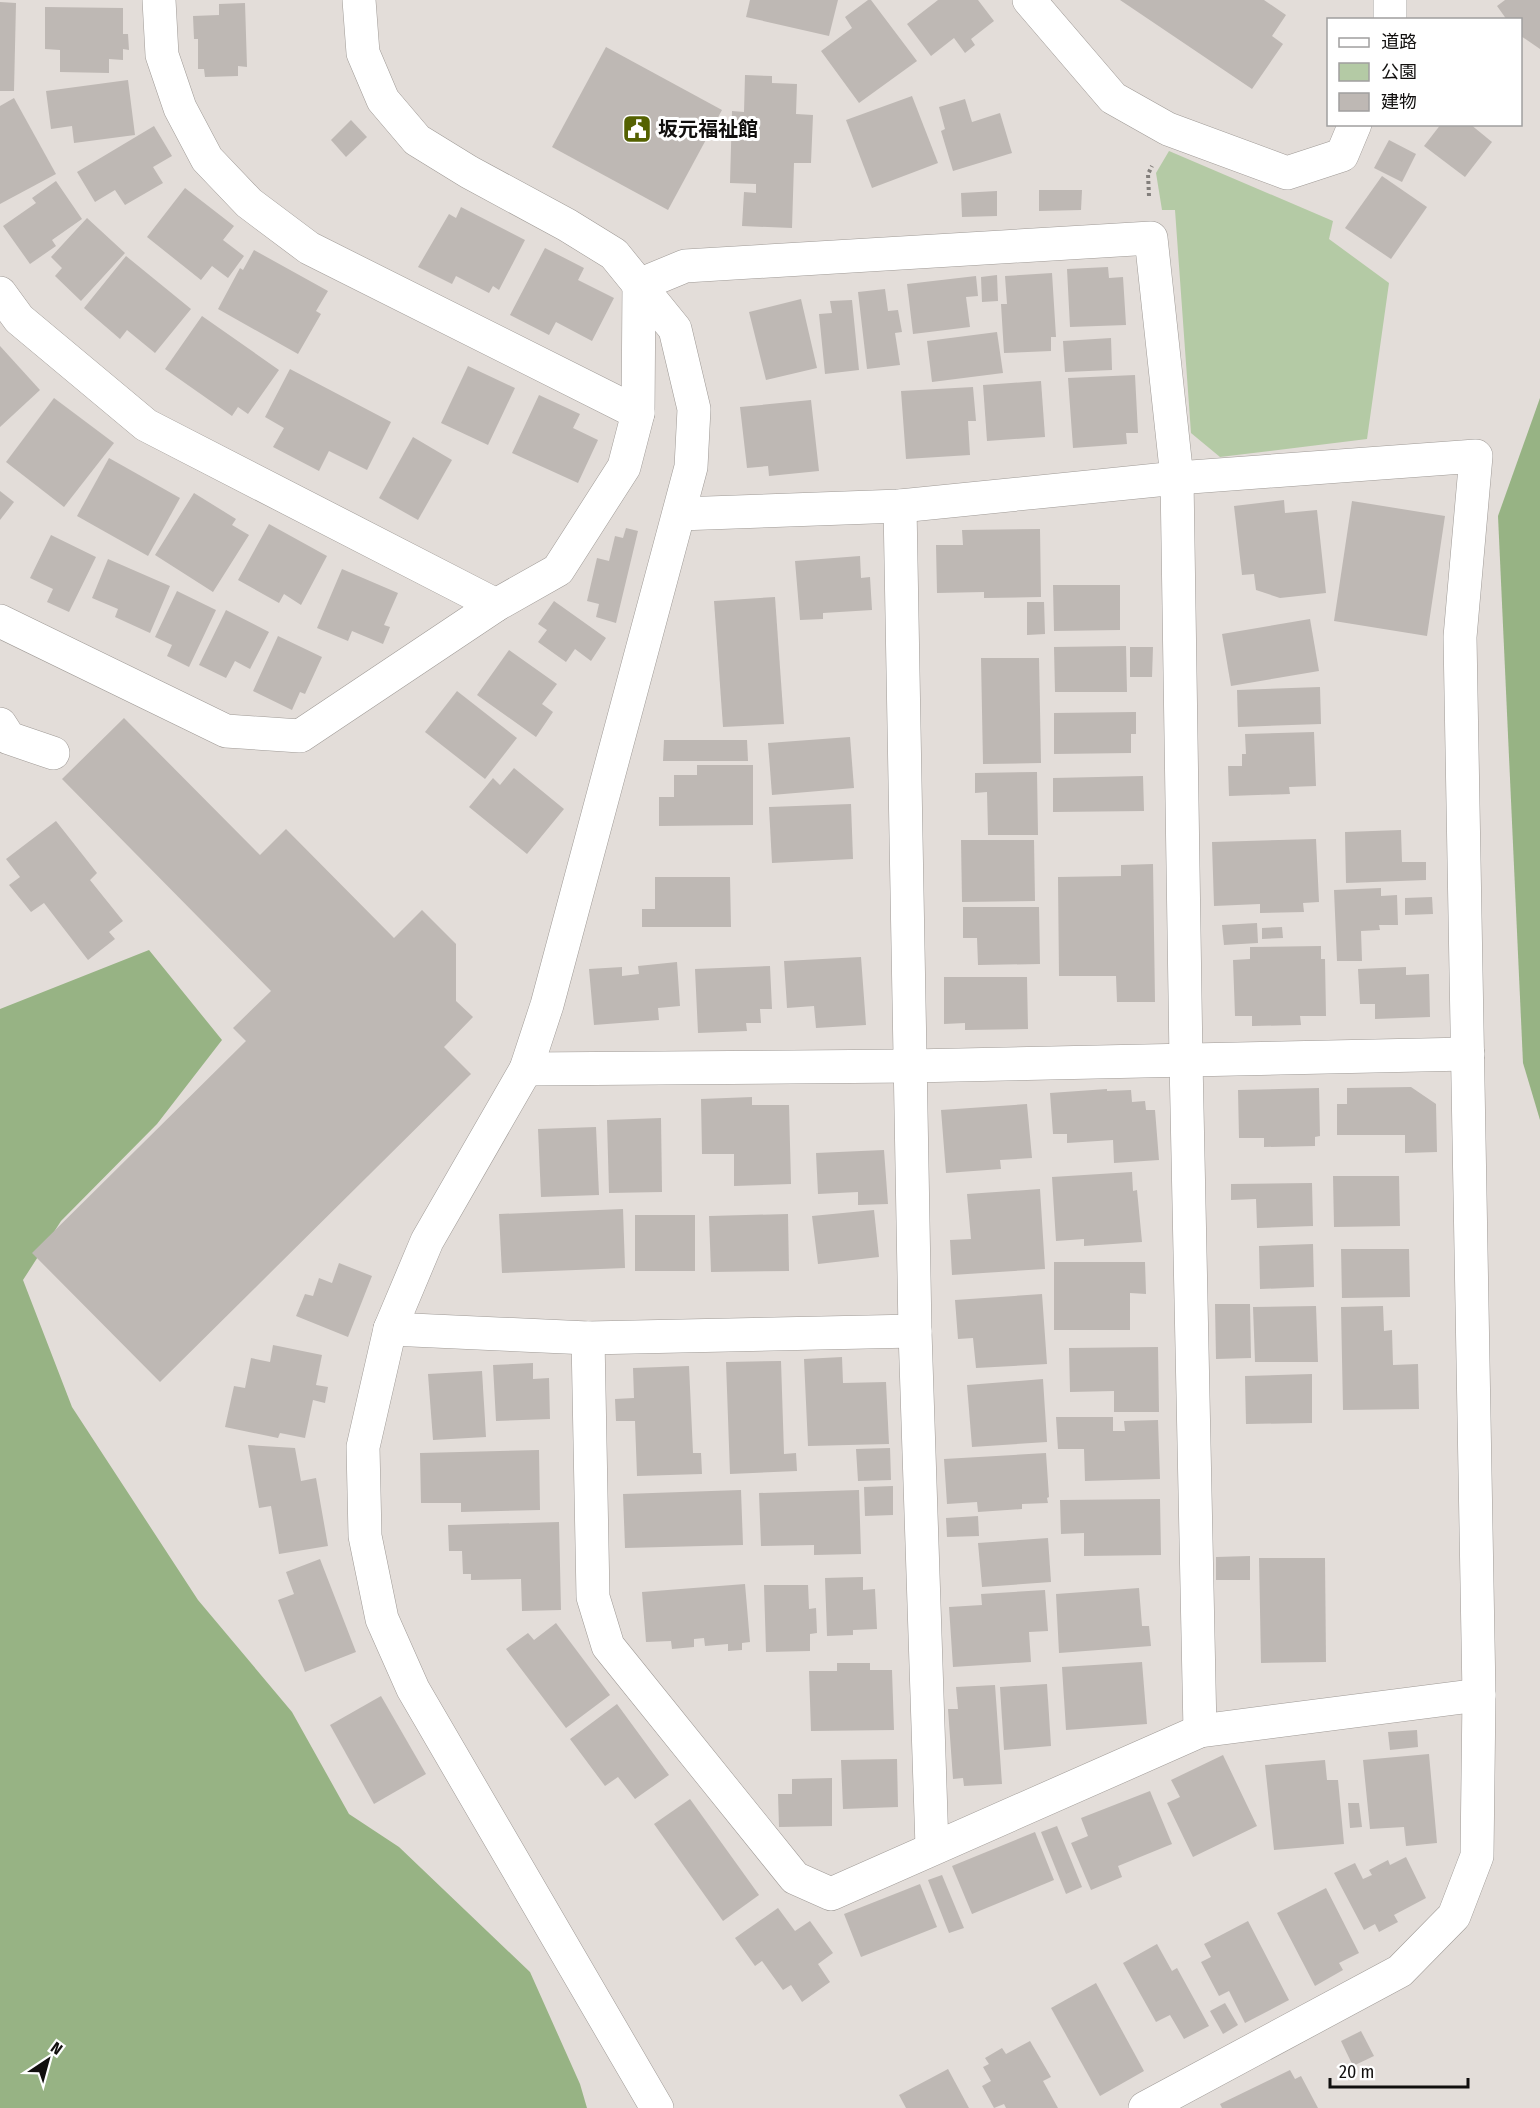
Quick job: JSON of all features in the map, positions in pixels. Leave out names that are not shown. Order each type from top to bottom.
[{"type":"street","points":[[159,0],[162,55],[180,108],[207,159],[249,203],[309,248],[638,413]]},
{"type":"street","points":[[358,0],[363,53],[383,100],[417,140],[614,254],[675,329],[694,408],[691,468],[550,993],[526,1069],[427,1241],[390,1329],[363,1447],[365,1536],[382,1620],[413,1689],[657,2108]]},
{"type":"street","points":[[1029,0],[1113,99],[1168,129],[1287,173],[1342,155],[1354,126]]},
{"type":"street","points":[[1390,0],[1390,18]]},
{"type":"street","points":[[639,285],[685,266],[1151,238],[1177,478],[1200,1731]]},
{"type":"street","points":[[0,621],[226,731],[300,736],[496,605],[558,570],[624,467],[638,413],[639,285]]},
{"type":"street","points":[[0,293],[19,319],[146,425],[496,605]]},
{"type":"street","points":[[679,514],[900,506],[1177,478],[1476,456],[1460,637],[1479,1695],[1478,1856],[1454,1916],[1400,1971],[1145,2108]]},
{"type":"street","points":[[900,506],[915,1331],[932,1847]]},
{"type":"street","points":[[0,724],[9,738],[53,753]]},
{"type":"street","points":[[526,1069],[911,1066],[1468,1054]]},
{"type":"street","points":[[390,1329],[588,1338],[915,1331]]},
{"type":"street","points":[[588,1338],[593,1597],[608,1646],[795,1878],[831,1894],[932,1847],[1200,1731],[1479,1695]]},
{"type":"path","points":[[1151,238],[1148,174],[1168,129]]},
{"type":"green space","points":[[1169,151],[1333,221],[1329,239],[1389,283],[1367,439],[1220,457],[1191,433],[1175,210],[1162,210],[1156,173]]},
{"type":"green space","points":[[1540,398],[1540,1120],[1523,1063],[1498,516]]},
{"type":"green space","points":[[149,950],[222,1040],[157,1124],[61,1221],[23,1280],[72,1407],[198,1600],[292,1712],[349,1814],[399,1847],[530,1972],[580,2084],[587,2108],[0,2108],[0,1009]]},
{"type":"building","points":[[750,0],[838,0],[829,36],[746,17]]},
{"type":"building","points":[[871,0],[917,61],[859,103],[821,51],[852,28],[845,17]]},
{"type":"building","points":[[938,0],[978,0],[994,21],[971,39],[975,45],[965,53],[954,38],[931,56],[907,24]]},
{"type":"building","points":[[1120,0],[1264,0],[1286,15],[1272,36],[1283,44],[1252,89]]},
{"type":"building","points":[[1505,0],[1540,0],[1540,49],[1522,37],[1522,18],[1506,18],[1497,6]]},
{"type":"building","points":[[0,2],[16,3],[14,91],[0,91]]},
{"type":"building","points":[[245,3],[247,67],[238,66],[238,76],[205,77],[204,69],[198,69],[198,39],[194,39],[193,16],[219,15],[219,4]]},
{"type":"building","points":[[45,7],[123,8],[123,34],[128,34],[129,50],[123,49],[123,60],[109,59],[109,73],[60,72],[60,50],[45,49]]},
{"type":"building","name":"坂元福祉館","points":[[606,47],[722,110],[668,210],[552,147]]},
{"type":"building","points":[[745,75],[772,76],[772,83],[797,84],[796,114],[813,115],[811,163],[794,163],[792,228],[742,226],[744,192],[756,193],[756,184],[730,183],[732,111],[744,112]]},
{"type":"building","points":[[128,80],[135,135],[74,143],[72,126],[51,129],[46,91]]},
{"type":"building","points":[[912,96],[938,163],[872,188],[846,120]]},
{"type":"building","points":[[14,98],[56,174],[0,204],[0,106]]},
{"type":"building","points":[[965,99],[972,122],[1000,113],[1012,153],[953,171],[941,131],[945,129],[939,107]]},
{"type":"building","points":[[351,120],[367,137],[346,157],[331,140]]},
{"type":"building","points":[[154,126],[172,156],[153,167],[163,183],[125,205],[115,190],[95,202],[77,172]]},
{"type":"building","points":[[1439,126],[1472,126],[1492,142],[1465,177],[1424,146]]},
{"type":"building","points":[[1389,140],[1416,154],[1402,182],[1374,168]]},
{"type":"building","points":[[1382,176],[1427,207],[1391,259],[1345,228]]},
{"type":"building","points":[[56,181],[82,219],[52,240],[56,246],[30,264],[3,226],[36,203],[32,198]]},
{"type":"building","points":[[185,188],[234,226],[223,240],[244,256],[228,278],[212,266],[201,280],[147,237]]},
{"type":"building","points":[[1039,190],[1082,190],[1081,210],[1039,211]]},
{"type":"building","points":[[997,191],[997,216],[962,217],[961,193]]},
{"type":"building","points":[[461,207],[525,240],[499,290],[493,286],[489,293],[456,276],[452,284],[418,267],[449,214],[456,218]]},
{"type":"building","points":[[87,218],[125,253],[81,301],[55,276],[62,268],[51,257]]},
{"type":"building","points":[[545,248],[584,268],[578,280],[614,298],[592,341],[556,322],[549,335],[510,315]]},
{"type":"building","points":[[254,250],[328,291],[316,311],[321,314],[298,354],[218,309],[240,268],[243,270]]},
{"type":"building","points":[[126,256],[191,309],[155,353],[127,330],[120,339],[84,308]]},
{"type":"building","points":[[1108,267],[1109,278],[1123,277],[1126,325],[1070,327],[1067,269]]},
{"type":"building","points":[[1052,273],[1056,337],[1051,337],[1051,351],[1004,353],[1001,304],[1007,304],[1005,276]]},
{"type":"building","points":[[997,275],[998,301],[982,302],[981,277]]},
{"type":"building","points":[[976,276],[978,296],[966,297],[970,327],[913,334],[907,284]]},
{"type":"building","points":[[885,289],[888,311],[898,310],[902,332],[895,333],[900,365],[867,369],[858,292]]},
{"type":"building","points":[[801,299],[817,368],[766,380],[749,312]]},
{"type":"building","points":[[852,300],[859,370],[825,374],[819,314],[832,313],[830,301]]},
{"type":"building","points":[[202,316],[279,370],[248,414],[238,407],[232,416],[165,369]]},
{"type":"building","points":[[997,332],[1003,373],[932,382],[927,341]]},
{"type":"building","points":[[1111,338],[1112,370],[1065,372],[1063,341]]},
{"type":"building","points":[[0,346],[40,390],[0,427]]},
{"type":"building","points":[[468,366],[515,388],[488,445],[441,423]]},
{"type":"building","points":[[290,369],[391,422],[367,470],[329,451],[319,471],[273,447],[284,428],[265,417]]},
{"type":"building","points":[[1135,375],[1138,433],[1126,433],[1127,444],[1073,448],[1068,378]]},
{"type":"building","points":[[1041,381],[1045,437],[987,441],[983,385]]},
{"type":"building","points":[[973,387],[976,421],[968,421],[970,455],[906,459],[901,391]]},
{"type":"building","points":[[539,395],[580,414],[573,428],[598,440],[578,483],[512,453]]},
{"type":"building","points":[[54,398],[114,443],[64,507],[6,462]]},
{"type":"building","points":[[811,400],[819,471],[769,476],[768,466],[747,468],[740,407]]},
{"type":"building","points":[[413,437],[452,460],[418,520],[379,498]]},
{"type":"building","points":[[109,458],[180,498],[148,556],[77,516]]},
{"type":"building","points":[[0,491],[14,502],[0,520]]},
{"type":"building","points":[[194,493],[236,519],[232,525],[249,535],[213,592],[155,555]]},
{"type":"building","points":[[1284,500],[1285,513],[1317,510],[1326,593],[1280,598],[1256,590],[1254,574],[1242,575],[1234,506]]},
{"type":"building","points":[[1352,501],[1445,516],[1427,636],[1334,621]]},
{"type":"building","points":[[269,524],[327,556],[301,605],[284,594],[279,603],[238,580]]},
{"type":"building","points":[[626,528],[638,531],[616,623],[596,617],[599,604],[587,601],[597,558],[609,561],[615,536],[623,538]]},
{"type":"building","points":[[1040,529],[1041,597],[984,598],[984,592],[937,593],[936,545],[963,545],[962,530]]},
{"type":"building","points":[[51,535],[96,557],[69,612],[47,602],[53,589],[30,578]]},
{"type":"building","points":[[860,556],[861,578],[870,577],[872,610],[823,613],[823,619],[800,620],[795,561]]},
{"type":"building","points":[[108,559],[170,586],[150,633],[115,617],[118,609],[92,598]]},
{"type":"building","points":[[342,569],[398,593],[384,625],[390,627],[383,644],[352,631],[348,641],[317,628]]},
{"type":"building","points":[[1053,585],[1120,585],[1120,630],[1054,631]]},
{"type":"building","points":[[177,591],[216,610],[189,667],[167,656],[172,645],[155,637]]},
{"type":"building","points":[[775,597],[784,724],[723,727],[714,601]]},
{"type":"building","points":[[554,601],[606,638],[591,661],[575,649],[566,662],[538,642],[547,630],[538,624]]},
{"type":"building","points":[[1027,602],[1044,602],[1045,634],[1027,635]]},
{"type":"building","points":[[226,610],[269,632],[250,669],[235,661],[226,678],[199,665]]},
{"type":"building","points":[[1310,619],[1319,671],[1231,686],[1222,634]]},
{"type":"building","points":[[278,636],[322,657],[305,694],[300,692],[292,710],[253,691]]},
{"type":"building","points":[[1126,646],[1127,692],[1055,692],[1054,647]]},
{"type":"building","points":[[1130,647],[1153,647],[1152,677],[1130,677]]},
{"type":"building","points":[[509,650],[557,684],[542,704],[553,712],[536,737],[477,695]]},
{"type":"building","points":[[981,658],[1039,658],[1041,763],[983,764]]},
{"type":"building","points":[[1320,687],[1321,724],[1238,727],[1237,690]]},
{"type":"building","points":[[457,691],[517,738],[485,779],[425,732]]},
{"type":"building","points":[[1136,712],[1136,734],[1131,734],[1131,753],[1054,754],[1054,713]]},
{"type":"building","points":[[124,718],[260,855],[286,829],[394,938],[422,910],[456,944],[456,1001],[473,1017],[444,1047],[471,1074],[160,1382],[32,1253],[246,1041],[233,1028],[271,991],[62,779]]},
{"type":"building","points":[[1314,732],[1316,786],[1289,787],[1290,794],[1229,796],[1228,766],[1242,766],[1242,754],[1246,754],[1245,734]]},
{"type":"building","points":[[850,737],[854,788],[772,795],[768,743]]},
{"type":"building","points":[[664,740],[747,740],[748,761],[663,761]]},
{"type":"building","points":[[697,765],[753,765],[753,825],[659,826],[659,797],[674,797],[674,775],[697,775]]},
{"type":"building","points":[[514,768],[564,809],[527,854],[469,807],[493,778],[500,785]]},
{"type":"building","points":[[1037,772],[1038,835],[988,835],[987,792],[975,793],[975,773]]},
{"type":"building","points":[[1143,776],[1144,811],[1053,812],[1053,778]]},
{"type":"building","points":[[851,804],[853,859],[772,863],[769,807]]},
{"type":"building","points":[[56,821],[97,873],[90,880],[123,921],[109,932],[115,939],[88,960],[44,903],[31,912],[9,885],[20,877],[6,859]]},
{"type":"building","points":[[1401,830],[1402,862],[1426,862],[1426,880],[1346,883],[1345,832]]},
{"type":"building","points":[[1316,839],[1319,902],[1303,903],[1304,912],[1260,913],[1260,904],[1214,906],[1212,842]]},
{"type":"building","points":[[961,840],[1034,840],[1035,901],[962,902]]},
{"type":"building","points":[[1153,864],[1155,1002],[1117,1002],[1116,976],[1059,976],[1058,877],[1121,876],[1121,865]]},
{"type":"building","points":[[655,877],[730,877],[731,927],[642,927],[642,909],[655,909]]},
{"type":"building","points":[[1381,888],[1381,896],[1397,895],[1398,925],[1379,925],[1380,930],[1361,931],[1362,961],[1337,961],[1334,890]]},
{"type":"building","points":[[1432,897],[1433,914],[1405,915],[1405,898]]},
{"type":"building","points":[[963,907],[1039,907],[1040,964],[978,965],[977,938],[963,938]]},
{"type":"building","points":[[1257,923],[1258,943],[1224,945],[1222,925]]},
{"type":"building","points":[[1282,927],[1283,938],[1262,939],[1262,928]]},
{"type":"building","points":[[1321,946],[1321,959],[1325,959],[1326,1016],[1300,1016],[1301,1025],[1252,1026],[1252,1016],[1235,1016],[1233,960],[1250,959],[1250,947]]},
{"type":"building","points":[[861,957],[866,1025],[816,1028],[814,1006],[787,1008],[784,961]]},
{"type":"building","points":[[677,962],[680,1006],[658,1008],[659,1020],[594,1025],[589,969],[622,967],[622,976],[639,974],[638,966]]},
{"type":"building","points":[[770,966],[772,1009],[760,1009],[761,1023],[746,1023],[747,1031],[698,1033],[695,969]]},
{"type":"building","points":[[1406,967],[1406,975],[1429,974],[1430,1017],[1375,1019],[1375,1004],[1360,1004],[1358,969]]},
{"type":"building","points":[[944,977],[1027,977],[1028,1029],[965,1030],[965,1023],[944,1024]]},
{"type":"building","points":[[1411,1087],[1436,1104],[1437,1152],[1405,1153],[1405,1135],[1337,1135],[1337,1104],[1347,1104],[1347,1088]]},
{"type":"building","points":[[1319,1088],[1320,1136],[1315,1137],[1315,1146],[1264,1147],[1264,1138],[1239,1138],[1238,1090]]},
{"type":"building","points":[[1107,1089],[1107,1091],[1131,1090],[1132,1102],[1145,1101],[1146,1110],[1155,1110],[1159,1160],[1114,1163],[1113,1140],[1067,1143],[1067,1134],[1053,1134],[1050,1093]]},
{"type":"building","points":[[752,1097],[752,1105],[789,1105],[791,1184],[734,1186],[734,1154],[702,1154],[701,1099]]},
{"type":"building","points":[[1027,1104],[1032,1158],[1000,1160],[1001,1169],[946,1173],[941,1110]]},
{"type":"building","points":[[661,1118],[662,1192],[609,1193],[607,1120]]},
{"type":"building","points":[[596,1127],[599,1195],[541,1197],[538,1129]]},
{"type":"building","points":[[884,1150],[888,1204],[858,1205],[858,1192],[818,1194],[816,1153]]},
{"type":"building","points":[[1132,1172],[1133,1191],[1137,1190],[1142,1242],[1084,1246],[1084,1239],[1056,1241],[1052,1177]]},
{"type":"building","points":[[1333,1176],[1399,1176],[1400,1226],[1334,1227]]},
{"type":"building","points":[[1312,1183],[1313,1226],[1257,1228],[1256,1199],[1231,1200],[1231,1184]]},
{"type":"building","points":[[1040,1189],[1045,1269],[952,1275],[950,1240],[971,1239],[967,1194]]},
{"type":"building","points":[[623,1209],[625,1268],[502,1273],[499,1214]]},
{"type":"building","points":[[874,1210],[879,1257],[818,1264],[812,1216]]},
{"type":"building","points":[[788,1214],[789,1271],[711,1272],[709,1216]]},
{"type":"building","points":[[635,1215],[695,1215],[695,1271],[635,1271]]},
{"type":"building","points":[[1313,1244],[1314,1287],[1260,1289],[1259,1246]]},
{"type":"building","points":[[1341,1249],[1409,1249],[1410,1297],[1342,1298]]},
{"type":"building","points":[[1054,1262],[1145,1262],[1146,1294],[1130,1293],[1130,1330],[1054,1330]]},
{"type":"building","points":[[339,1263],[372,1276],[348,1337],[296,1316],[305,1294],[313,1296],[319,1278],[332,1283]]},
{"type":"building","points":[[1042,1294],[1047,1364],[976,1368],[973,1338],[958,1339],[955,1300]]},
{"type":"building","points":[[1215,1304],[1250,1304],[1251,1358],[1216,1359]]},
{"type":"building","points":[[1316,1306],[1318,1362],[1255,1362],[1253,1307]]},
{"type":"building","points":[[1383,1306],[1384,1331],[1392,1330],[1393,1365],[1418,1364],[1419,1409],[1343,1410],[1341,1307]]},
{"type":"building","points":[[273,1345],[322,1355],[316,1385],[328,1387],[325,1403],[313,1400],[305,1438],[280,1433],[278,1438],[225,1427],[234,1386],[245,1388],[251,1358],[270,1362]]},
{"type":"building","points":[[1158,1347],[1159,1412],[1114,1412],[1114,1391],[1070,1392],[1069,1348]]},
{"type":"building","points":[[842,1357],[843,1383],[886,1382],[889,1444],[808,1446],[804,1359]]},
{"type":"building","points":[[781,1361],[784,1454],[796,1453],[797,1471],[730,1474],[726,1362]]},
{"type":"building","points":[[533,1363],[533,1379],[549,1378],[550,1419],[496,1421],[493,1365]]},
{"type":"building","points":[[689,1366],[693,1453],[701,1453],[702,1474],[637,1476],[635,1421],[616,1421],[615,1399],[634,1398],[633,1368]]},
{"type":"building","points":[[482,1371],[486,1437],[433,1440],[428,1374]]},
{"type":"building","points":[[1312,1374],[1312,1423],[1246,1424],[1245,1376]]},
{"type":"building","points":[[1043,1379],[1047,1442],[972,1447],[967,1385]]},
{"type":"building","points":[[1056,1417],[1113,1417],[1113,1431],[1125,1431],[1124,1421],[1158,1420],[1160,1479],[1085,1481],[1084,1449],[1058,1449]]},
{"type":"building","points":[[248,1445],[295,1448],[301,1481],[316,1478],[328,1546],[279,1554],[271,1506],[259,1508]]},
{"type":"building","points":[[890,1448],[891,1480],[858,1481],[856,1449]]},
{"type":"building","points":[[539,1450],[540,1510],[461,1512],[461,1503],[421,1503],[420,1453]]},
{"type":"building","points":[[1046,1453],[1048,1503],[1022,1504],[1022,1509],[978,1512],[977,1502],[947,1504],[944,1459]]},
{"type":"building","points":[[893,1486],[893,1515],[865,1516],[864,1487]]},
{"type":"building","points":[[741,1490],[743,1545],[625,1548],[623,1494]]},
{"type":"building","points":[[859,1490],[861,1554],[814,1555],[814,1545],[761,1546],[759,1493]]},
{"type":"building","points":[[1160,1499],[1161,1555],[1084,1556],[1084,1533],[1061,1534],[1060,1500]]},
{"type":"building","points":[[978,1516],[979,1536],[947,1537],[946,1518]]},
{"type":"building","points":[[559,1522],[561,1610],[522,1611],[521,1579],[471,1580],[471,1574],[463,1574],[462,1551],[449,1551],[448,1525]]},
{"type":"building","points":[[1048,1538],[1051,1582],[982,1587],[978,1543]]},
{"type":"building","points":[[1250,1556],[1250,1580],[1216,1580],[1216,1557]]},
{"type":"building","points":[[1259,1558],[1325,1558],[1326,1662],[1261,1663]]},
{"type":"building","points":[[320,1559],[356,1652],[305,1672],[278,1600],[294,1594],[286,1572]]},
{"type":"building","points":[[863,1577],[863,1590],[875,1589],[877,1629],[853,1630],[853,1635],[827,1636],[825,1578]]},
{"type":"building","points":[[745,1584],[750,1642],[742,1643],[742,1650],[728,1651],[728,1644],[705,1646],[704,1638],[694,1639],[694,1647],[672,1649],[671,1641],[646,1642],[642,1592]]},
{"type":"building","points":[[764,1585],[808,1585],[809,1609],[816,1608],[817,1633],[810,1634],[810,1651],[766,1652]]},
{"type":"building","points":[[1139,1588],[1142,1626],[1149,1626],[1151,1646],[1059,1653],[1056,1594]]},
{"type":"building","points":[[1045,1590],[1048,1631],[1029,1632],[1031,1662],[953,1667],[949,1607],[982,1605],[981,1594]]},
{"type":"building","points":[[556,1623],[610,1695],[566,1728],[506,1649],[528,1633],[534,1640]]},
{"type":"building","points":[[1142,1662],[1147,1724],[1066,1730],[1062,1667]]},
{"type":"building","points":[[837,1663],[870,1663],[870,1670],[892,1670],[894,1730],[811,1731],[809,1671],[837,1671]]},
{"type":"building","points":[[1047,1684],[1051,1746],[1004,1750],[1000,1687]]},
{"type":"building","points":[[995,1685],[1002,1784],[964,1786],[963,1778],[953,1779],[948,1709],[958,1709],[956,1687]]},
{"type":"building","points":[[381,1696],[426,1774],[374,1804],[330,1725]]},
{"type":"building","points":[[617,1704],[669,1775],[635,1799],[618,1777],[605,1786],[570,1739]]},
{"type":"building","points":[[1417,1730],[1418,1747],[1390,1750],[1388,1732]]},
{"type":"building","points":[[1429,1754],[1437,1843],[1406,1846],[1404,1827],[1370,1829],[1363,1760]]},
{"type":"building","points":[[1223,1755],[1257,1826],[1193,1857],[1167,1803],[1180,1797],[1171,1780]]},
{"type":"building","points":[[897,1759],[898,1807],[843,1809],[841,1760]]},
{"type":"building","points":[[1325,1760],[1327,1780],[1338,1780],[1344,1844],[1274,1850],[1265,1765]]},
{"type":"building","points":[[832,1778],[832,1826],[779,1827],[778,1794],[792,1794],[792,1779]]},
{"type":"building","points":[[1150,1791],[1172,1844],[1118,1866],[1122,1877],[1091,1890],[1071,1843],[1088,1836],[1081,1818]]},
{"type":"building","points":[[690,1799],[759,1895],[723,1921],[654,1824]]},
{"type":"building","points":[[1348,1803],[1359,1803],[1362,1827],[1350,1828]]},
{"type":"building","points":[[1057,1826],[1082,1887],[1066,1894],[1041,1832]]},
{"type":"building","points":[[1035,1832],[1054,1880],[972,1914],[952,1866]]},
{"type":"building","points":[[1406,1857],[1426,1898],[1394,1915],[1398,1922],[1379,1932],[1375,1924],[1364,1930],[1334,1873],[1355,1863],[1363,1879],[1372,1875],[1369,1870],[1388,1860],[1390,1865]]},
{"type":"building","points":[[942,1875],[964,1928],[949,1933],[928,1880]]},
{"type":"building","points":[[920,1884],[937,1927],[861,1957],[844,1914]]},
{"type":"building","points":[[1326,1888],[1359,1953],[1339,1963],[1343,1970],[1315,1986],[1277,1913]]},
{"type":"building","points":[[778,1908],[795,1931],[810,1921],[833,1953],[818,1964],[830,1982],[802,2002],[791,1985],[783,1990],[762,1961],[755,1966],[735,1938]]},
{"type":"building","points":[[1248,1921],[1289,2000],[1245,2023],[1229,1991],[1219,1996],[1201,1962],[1211,1957],[1204,1944]]},
{"type":"building","points":[[1157,1944],[1172,1971],[1177,1968],[1209,2026],[1184,2039],[1170,2015],[1156,2022],[1123,1963]]},
{"type":"building","points":[[1096,1983],[1144,2071],[1100,2096],[1051,2008]]},
{"type":"building","points":[[1225,2003],[1238,2025],[1223,2034],[1210,2011]]},
{"type":"building","points":[[1361,2031],[1374,2056],[1353,2066],[1341,2041]]},
{"type":"building","points":[[1030,2041],[1051,2077],[1043,2081],[1058,2108],[1006,2108],[1004,2104],[994,2108],[982,2086],[991,2081],[983,2067],[989,2064],[985,2058],[1002,2048],[1006,2054]]},
{"type":"building","points":[[948,2069],[969,2108],[906,2108],[899,2095]]},
{"type":"building","points":[[1290,2070],[1295,2079],[1301,2076],[1318,2108],[1222,2108],[1220,2104]]},
{"type":"place","name":"坂元福祉館","points":[[637,129]]}]
